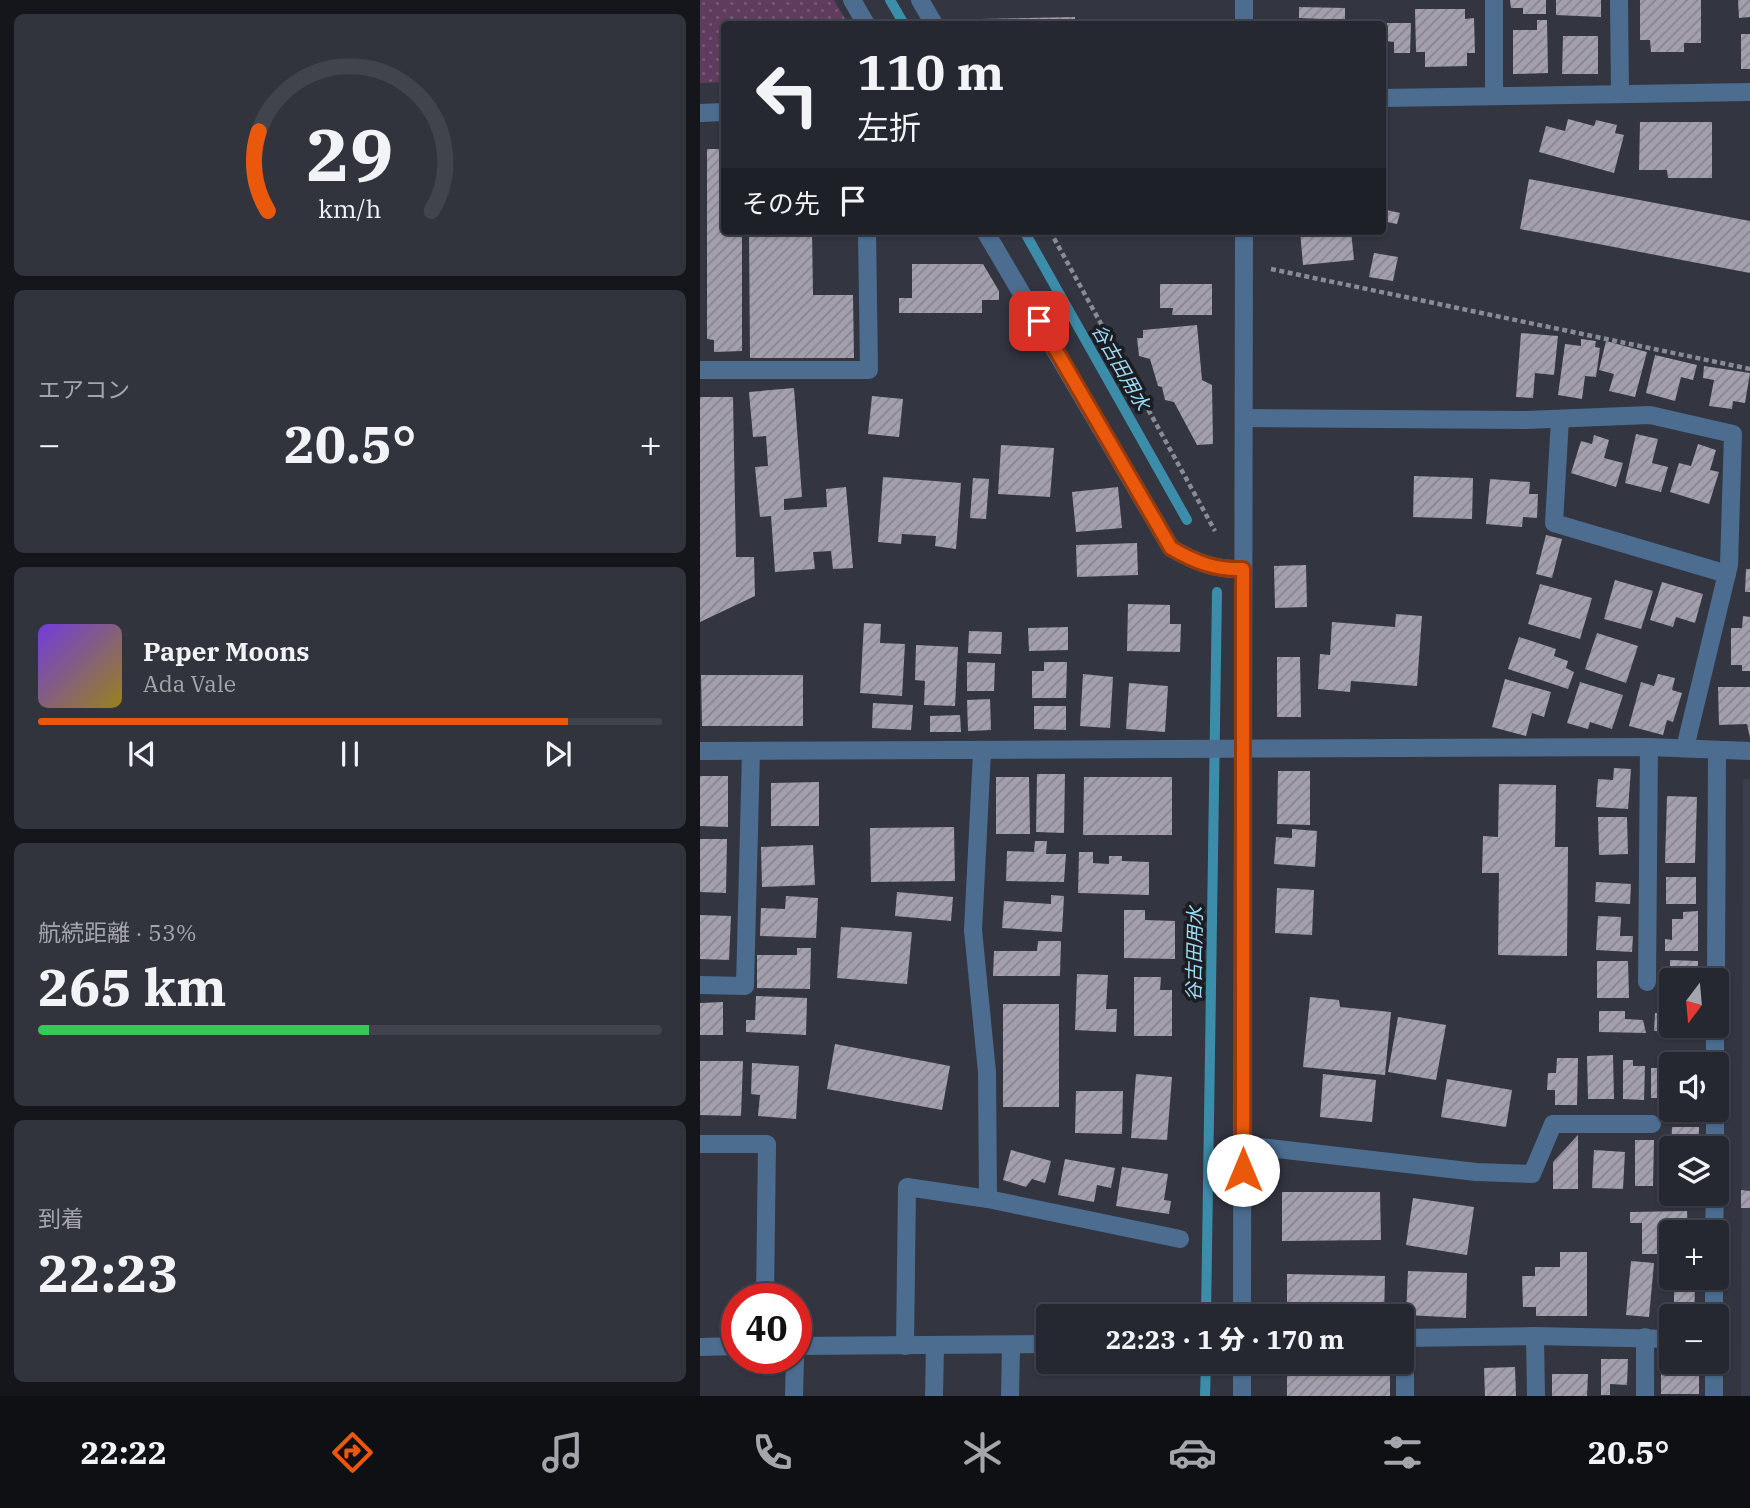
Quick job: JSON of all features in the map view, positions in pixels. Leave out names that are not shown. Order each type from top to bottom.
[{"type":"street","points":[[852,0],[864,21]]},
{"type":"street","points":[[920,0],[932,21]]},
{"type":"street","points":[[1244,0],[1244,21]]},
{"type":"street","points":[[1494,0],[1494,95]]},
{"type":"street","points":[[1619,0],[1620,94]]},
{"type":"street","points":[[1386,98],[1750,93]]},
{"type":"street","points":[[700,113],[721,112]]},
{"type":"street","points":[[700,370],[869,370],[867,235]]},
{"type":"street","points":[[987,235],[1171,548],[1194,562],[1224,570],[1243,569]]},
{"type":"street","points":[[1242,1304],[1244,235]]},
{"type":"street","points":[[1244,418],[1560,419],[1650,415],[1733,434],[1727,574],[1685,748]]},
{"type":"street","points":[[1560,419],[1554,523],[1727,574]]},
{"type":"street","points":[[1647,982],[1649,747]]},
{"type":"street","points":[[700,751],[1649,747],[1750,751]]},
{"type":"street","points":[[700,985],[745,986],[751,751]]},
{"type":"street","points":[[982,751],[973,930],[987,1072],[988,1199]]},
{"type":"street","points":[[1716,968],[1717,751]]},
{"type":"street","points":[[1243,1145],[1476,1172],[1532,1174],[1553,1124],[1652,1124]]},
{"type":"street","points":[[700,1144],[767,1144],[765,1283]]},
{"type":"street","points":[[905,1346],[907,1187],[988,1199],[1180,1239]]},
{"type":"street","points":[[1535,1336],[1535,1396]]},
{"type":"street","points":[[1645,1337],[1646,1396]]},
{"type":"street","points":[[1414,1338],[1659,1338]]},
{"type":"street","points":[[812,1346],[1036,1344]]},
{"type":"street","points":[[934,1396],[935,1345]]},
{"type":"street","points":[[1010,1396],[1011,1345]]},
{"type":"street","points":[[700,1347],[721,1346]]},
{"type":"street","points":[[794,1374],[794,1396]]},
{"type":"street","points":[[1242,1374],[1242,1396]]},
{"type":"street","points":[[1405,1374],[1405,1396]]},
{"type":"street","points":[[1714,1374],[1714,1396]]},
{"type":"path","points":[[1052,235],[1218,537],[1224,570]]},
{"type":"path","points":[[1244,263],[1750,369]]},
{"type":"shaded area","points":[[700,0],[834,0],[846,21],[721,21],[721,82],[700,83]]},
{"type":"shaded area","points":[[1743,779],[1750,779],[1750,1396],[1741,1396]]},
{"type":"building","points":[[1510,0],[1546,0],[1546,14],[1523,14],[1523,8],[1511,8]]},
{"type":"building","points":[[1556,0],[1601,0],[1601,17],[1556,15]]},
{"type":"building","points":[[1640,0],[1701,0],[1701,43],[1684,43],[1684,52],[1651,52],[1650,40],[1640,40]]},
{"type":"building","points":[[1738,0],[1750,0],[1750,17],[1739,18]]},
{"type":"building","points":[[1299,7],[1345,8],[1345,20],[1299,18]]},
{"type":"building","points":[[1415,9],[1465,9],[1465,19],[1474,18],[1475,53],[1467,53],[1467,66],[1425,67],[1425,52],[1416,52]]},
{"type":"building","points":[[1075,17],[1075,21],[980,21]]},
{"type":"building","points":[[1537,20],[1547,20],[1548,73],[1513,74],[1513,30],[1537,30]]},
{"type":"building","points":[[1387,23],[1411,23],[1410,53],[1394,53],[1394,42],[1386,41]]},
{"type":"building","points":[[1741,34],[1750,34],[1750,69],[1741,69]]},
{"type":"building","points":[[1563,36],[1598,36],[1598,74],[1562,74]]},
{"type":"building","points":[[1568,119],[1594,126],[1596,120],[1617,125],[1615,133],[1624,135],[1614,173],[1539,152],[1546,126],[1565,131]]},
{"type":"building","points":[[1640,122],[1712,122],[1712,178],[1668,178],[1667,170],[1639,170]]},
{"type":"building","points":[[707,149],[721,149],[721,235],[742,235],[742,351],[714,352],[714,340],[707,339]]},
{"type":"building","points":[[1529,179],[1750,221],[1750,273],[1520,229]]},
{"type":"building","points":[[1386,210],[1400,213],[1397,224],[1386,222]]},
{"type":"building","points":[[749,235],[812,235],[813,295],[853,295],[854,358],[750,358]]},
{"type":"building","points":[[1300,235],[1351,235],[1354,260],[1303,265]]},
{"type":"building","points":[[1374,253],[1398,257],[1393,281],[1369,277]]},
{"type":"building","points":[[912,264],[983,264],[999,291],[999,300],[982,300],[982,313],[899,313],[899,298],[912,298]]},
{"type":"building","points":[[1160,284],[1212,284],[1212,315],[1172,315],[1173,308],[1160,308]]},
{"type":"building","points":[[1197,325],[1202,380],[1212,385],[1213,444],[1197,445],[1174,402],[1165,400],[1150,359],[1139,356],[1137,338],[1143,338],[1143,330]]},
{"type":"building","points":[[1521,333],[1558,336],[1554,375],[1535,373],[1533,398],[1516,397]]},
{"type":"building","points":[[1581,339],[1596,341],[1595,347],[1600,348],[1596,377],[1585,376],[1582,399],[1558,395],[1565,344],[1581,346]]},
{"type":"building","points":[[1606,341],[1647,352],[1635,397],[1609,391],[1614,374],[1599,370]]},
{"type":"building","points":[[1655,355],[1697,365],[1693,380],[1681,377],[1675,401],[1646,393]]},
{"type":"building","points":[[1704,366],[1750,373],[1745,403],[1733,401],[1732,409],[1709,406],[1714,380],[1703,378]]},
{"type":"building","points":[[794,388],[802,497],[784,499],[784,510],[827,507],[826,489],[846,487],[853,568],[833,569],[831,551],[813,552],[815,569],[775,572],[771,516],[760,517],[755,467],[768,466],[766,436],[753,437],[749,392]]},
{"type":"building","points":[[872,396],[903,399],[899,437],[868,434]]},
{"type":"building","points":[[700,397],[733,397],[736,557],[754,557],[755,596],[700,622]]},
{"type":"building","points":[[1636,434],[1658,439],[1652,463],[1668,467],[1661,492],[1625,483]]},
{"type":"building","points":[[1594,435],[1609,440],[1604,458],[1623,463],[1616,487],[1571,473],[1581,441],[1592,444]]},
{"type":"building","points":[[1698,444],[1716,450],[1710,470],[1719,472],[1709,504],[1670,492],[1679,463],[1691,466]]},
{"type":"building","points":[[1001,445],[1054,448],[1050,497],[998,494]]},
{"type":"building","points":[[1414,476],[1473,478],[1472,519],[1413,517]]},
{"type":"building","points":[[883,477],[961,483],[956,549],[935,546],[936,536],[902,534],[901,544],[878,542]]},
{"type":"building","points":[[973,478],[989,479],[986,519],[970,518]]},
{"type":"building","points":[[1490,479],[1530,482],[1529,494],[1538,494],[1537,518],[1523,517],[1522,527],[1486,524]]},
{"type":"building","points":[[1118,487],[1122,528],[1076,532],[1072,492]]},
{"type":"building","points":[[1546,535],[1562,539],[1552,578],[1536,574]]},
{"type":"building","points":[[1137,543],[1138,575],[1077,577],[1076,545]]},
{"type":"building","points":[[1306,565],[1307,607],[1275,608],[1274,566]]},
{"type":"building","points":[[1746,569],[1750,569],[1750,592],[1745,592]]},
{"type":"building","points":[[1615,580],[1653,591],[1641,629],[1604,619]]},
{"type":"building","points":[[1662,582],[1703,594],[1695,623],[1676,617],[1673,627],[1650,620]]},
{"type":"building","points":[[1540,584],[1592,598],[1580,639],[1528,624]]},
{"type":"building","points":[[1128,604],[1170,605],[1170,624],[1181,624],[1180,652],[1127,651]]},
{"type":"building","points":[[1396,614],[1422,616],[1417,686],[1351,681],[1350,692],[1318,689],[1320,654],[1330,655],[1332,622],[1395,627]]},
{"type":"building","points":[[1743,616],[1750,617],[1750,671],[1742,671],[1742,665],[1731,665],[1731,628],[1742,628]]},
{"type":"building","points":[[864,623],[881,624],[880,643],[905,644],[902,696],[860,693]]},
{"type":"building","points":[[1068,627],[1068,650],[1029,651],[1028,628]]},
{"type":"building","points":[[969,631],[1002,632],[1001,654],[968,653]]},
{"type":"building","points":[[1597,633],[1638,646],[1626,683],[1585,669]]},
{"type":"building","points":[[1519,637],[1556,649],[1554,656],[1568,661],[1566,668],[1574,672],[1568,689],[1508,669]]},
{"type":"building","points":[[916,645],[958,647],[955,706],[924,705],[925,681],[915,680]]},
{"type":"building","points":[[1277,657],[1300,657],[1301,717],[1277,717]]},
{"type":"building","points":[[967,662],[995,663],[994,691],[967,691]]},
{"type":"building","points":[[1044,662],[1067,662],[1066,698],[1032,698],[1032,671],[1044,671]]},
{"type":"building","points":[[1083,674],[1113,677],[1110,728],[1080,726]]},
{"type":"building","points":[[1658,674],[1675,678],[1672,690],[1682,693],[1673,722],[1667,720],[1663,735],[1629,726],[1641,682],[1654,686]]},
{"type":"building","points":[[701,675],[803,675],[803,726],[702,726]]},
{"type":"building","points":[[1505,679],[1551,692],[1544,717],[1532,713],[1526,736],[1492,727]]},
{"type":"building","points":[[1580,682],[1623,695],[1612,729],[1590,722],[1588,729],[1567,723]]},
{"type":"building","points":[[1129,683],[1168,686],[1165,732],[1126,729]]},
{"type":"building","points":[[1718,687],[1750,687],[1750,738],[1747,724],[1719,725]]},
{"type":"building","points":[[990,699],[991,730],[968,731],[967,700]]},
{"type":"building","points":[[873,703],[913,705],[911,730],[872,728]]},
{"type":"building","points":[[1034,706],[1066,706],[1066,730],[1034,729]]},
{"type":"building","points":[[960,715],[961,732],[930,732],[930,716]]},
{"type":"building","points":[[1614,768],[1631,769],[1628,809],[1596,807],[1598,779],[1613,780]]},
{"type":"building","points":[[1278,771],[1310,771],[1310,825],[1277,824]]},
{"type":"building","points":[[1037,774],[1065,774],[1064,833],[1036,832]]},
{"type":"building","points":[[700,776],[728,776],[728,827],[700,826]]},
{"type":"building","points":[[996,777],[1029,777],[1030,834],[996,834]]},
{"type":"building","points":[[1084,777],[1172,777],[1172,835],[1083,835]]},
{"type":"building","points":[[819,782],[819,826],[771,826],[771,783]]},
{"type":"building","points":[[1499,784],[1556,785],[1555,847],[1568,847],[1567,956],[1498,955],[1499,873],[1482,873],[1483,836],[1498,837]]},
{"type":"building","points":[[1667,796],[1697,797],[1695,863],[1665,863]]},
{"type":"building","points":[[1598,817],[1627,817],[1628,854],[1599,855]]},
{"type":"building","points":[[954,827],[955,881],[871,882],[870,828]]},
{"type":"building","points":[[1292,829],[1317,831],[1315,867],[1274,864],[1276,837],[1292,838]]},
{"type":"building","points":[[700,839],[727,839],[726,893],[700,892]]},
{"type":"building","points":[[1035,841],[1047,841],[1046,854],[1066,854],[1064,882],[1006,881],[1007,851],[1034,852]]},
{"type":"building","points":[[813,845],[815,885],[762,887],[761,847]]},
{"type":"building","points":[[1079,852],[1093,852],[1093,863],[1109,864],[1109,856],[1122,856],[1122,861],[1149,862],[1149,895],[1078,893]]},
{"type":"building","points":[[1666,877],[1696,877],[1696,904],[1666,904]]},
{"type":"building","points":[[1596,882],[1631,884],[1630,904],[1595,902]]},
{"type":"building","points":[[1277,888],[1314,890],[1312,935],[1275,933]]},
{"type":"building","points":[[897,892],[953,897],[951,921],[895,916]]},
{"type":"building","points":[[1051,895],[1064,896],[1062,932],[1002,928],[1004,901],[1051,904]]},
{"type":"building","points":[[786,896],[818,898],[816,938],[760,936],[761,908],[785,909]]},
{"type":"building","points":[[1124,910],[1145,910],[1145,920],[1175,921],[1175,959],[1124,958]]},
{"type":"building","points":[[1698,911],[1698,951],[1665,951],[1665,939],[1672,940],[1672,919],[1683,919],[1683,912]]},
{"type":"building","points":[[700,915],[731,916],[729,960],[700,959]]},
{"type":"building","points":[[1598,916],[1621,917],[1620,936],[1633,936],[1632,952],[1596,950]]},
{"type":"building","points":[[841,927],[912,932],[907,984],[837,978]]},
{"type":"building","points":[[1038,941],[1061,941],[1060,976],[993,976],[994,951],[1037,951]]},
{"type":"building","points":[[797,948],[811,948],[810,989],[757,988],[757,955],[797,955]]},
{"type":"building","points":[[1670,960],[1698,961],[1698,968],[1670,968]]},
{"type":"building","points":[[1597,961],[1628,961],[1629,998],[1597,998]]},
{"type":"building","points":[[1077,974],[1108,975],[1106,1009],[1117,1009],[1116,1032],[1075,1030]]},
{"type":"building","points":[[1134,977],[1161,977],[1160,990],[1172,990],[1172,1036],[1134,1036]]},
{"type":"building","points":[[756,996],[807,998],[806,1035],[746,1032],[746,1020],[755,1020]]},
{"type":"building","points":[[1310,997],[1339,1000],[1340,1007],[1391,1012],[1385,1075],[1303,1067]]},
{"type":"building","points":[[723,1002],[723,1035],[700,1035],[700,1003]]},
{"type":"building","points":[[1003,1004],[1059,1004],[1059,1107],[1003,1107]]},
{"type":"building","points":[[1599,1011],[1625,1011],[1625,1019],[1643,1020],[1646,1033],[1599,1032]]},
{"type":"building","points":[[1655,1013],[1659,1013],[1659,1031],[1654,1031]]},
{"type":"building","points":[[1398,1017],[1446,1025],[1436,1080],[1388,1072]]},
{"type":"building","points":[[835,1044],[950,1066],[942,1110],[827,1089]]},
{"type":"building","points":[[1613,1055],[1614,1099],[1588,1099],[1587,1056]]},
{"type":"building","points":[[1557,1058],[1578,1058],[1577,1105],[1555,1105],[1555,1090],[1547,1090],[1548,1073],[1556,1073]]},
{"type":"building","points":[[1623,1060],[1633,1060],[1633,1066],[1645,1066],[1644,1100],[1623,1099]]},
{"type":"building","points":[[700,1061],[743,1061],[741,1116],[700,1115]]},
{"type":"building","points":[[752,1063],[799,1066],[796,1119],[758,1116],[760,1095],[751,1094]]},
{"type":"building","points":[[1651,1068],[1659,1068],[1659,1098],[1651,1098]]},
{"type":"building","points":[[1136,1074],[1172,1077],[1167,1140],[1131,1138]]},
{"type":"building","points":[[1323,1074],[1376,1080],[1372,1122],[1320,1117]]},
{"type":"building","points":[[1447,1079],[1512,1090],[1506,1127],[1441,1117]]},
{"type":"building","points":[[1076,1091],[1123,1091],[1122,1134],[1075,1133]]},
{"type":"building","points":[[1672,1127],[1699,1127],[1699,1136],[1672,1136]]},
{"type":"building","points":[[1578,1135],[1578,1189],[1553,1189],[1553,1162]]},
{"type":"building","points":[[1635,1140],[1654,1140],[1653,1186],[1635,1186]]},
{"type":"building","points":[[1011,1150],[1051,1161],[1045,1183],[1032,1179],[1026,1187],[1003,1180]]},
{"type":"building","points":[[1594,1150],[1625,1152],[1623,1189],[1592,1188]]},
{"type":"building","points":[[1065,1159],[1115,1168],[1111,1188],[1097,1185],[1094,1202],[1058,1195]]},
{"type":"building","points":[[1122,1167],[1168,1174],[1164,1200],[1171,1201],[1169,1214],[1116,1206]]},
{"type":"building","points":[[1741,1190],[1750,1191],[1750,1208],[1741,1208]]},
{"type":"building","points":[[1282,1192],[1380,1192],[1381,1240],[1282,1241]]},
{"type":"building","points":[[1413,1198],[1474,1207],[1467,1255],[1406,1245]]},
{"type":"building","points":[[1687,1211],[1687,1220],[1659,1220],[1659,1254],[1642,1254],[1642,1223],[1630,1223],[1630,1212]]},
{"type":"building","points":[[1560,1252],[1587,1252],[1587,1316],[1536,1316],[1536,1307],[1523,1307],[1522,1276],[1535,1276],[1535,1267],[1560,1267]]},
{"type":"building","points":[[1631,1261],[1654,1263],[1649,1317],[1626,1315]]},
{"type":"building","points":[[1408,1271],[1467,1273],[1466,1318],[1414,1315],[1414,1304],[1406,1304]]},
{"type":"building","points":[[1287,1274],[1385,1276],[1384,1304],[1287,1304]]},
{"type":"building","points":[[1674,1290],[1695,1290],[1694,1304],[1674,1304]]},
{"type":"building","points":[[1601,1359],[1628,1359],[1627,1385],[1610,1384],[1610,1395],[1601,1395]]},
{"type":"building","points":[[1515,1367],[1516,1396],[1485,1396],[1484,1368]]},
{"type":"building","points":[[1287,1374],[1390,1374],[1390,1396],[1287,1396]]},
{"type":"building","points":[[1552,1374],[1588,1374],[1587,1396],[1552,1396]]},
{"type":"building","points":[[1661,1374],[1699,1374],[1699,1394],[1661,1394]]},
{"type":"waterway","name":"谷古田用水","points":[[890,0],[902,21]]},
{"type":"waterway","name":"谷古田用水","points":[[1026,235],[1187,520]]},
{"type":"waterway","name":"谷古田用水","points":[[1206,1304],[1217,592]]},
{"type":"waterway","name":"谷古田用水","points":[[1205,1396],[1206,1374]]},
{"type":"route","points":[[1039,321],[1171,548],[1194,562],[1224,570],[1243,569],[1243,1170]]}]
